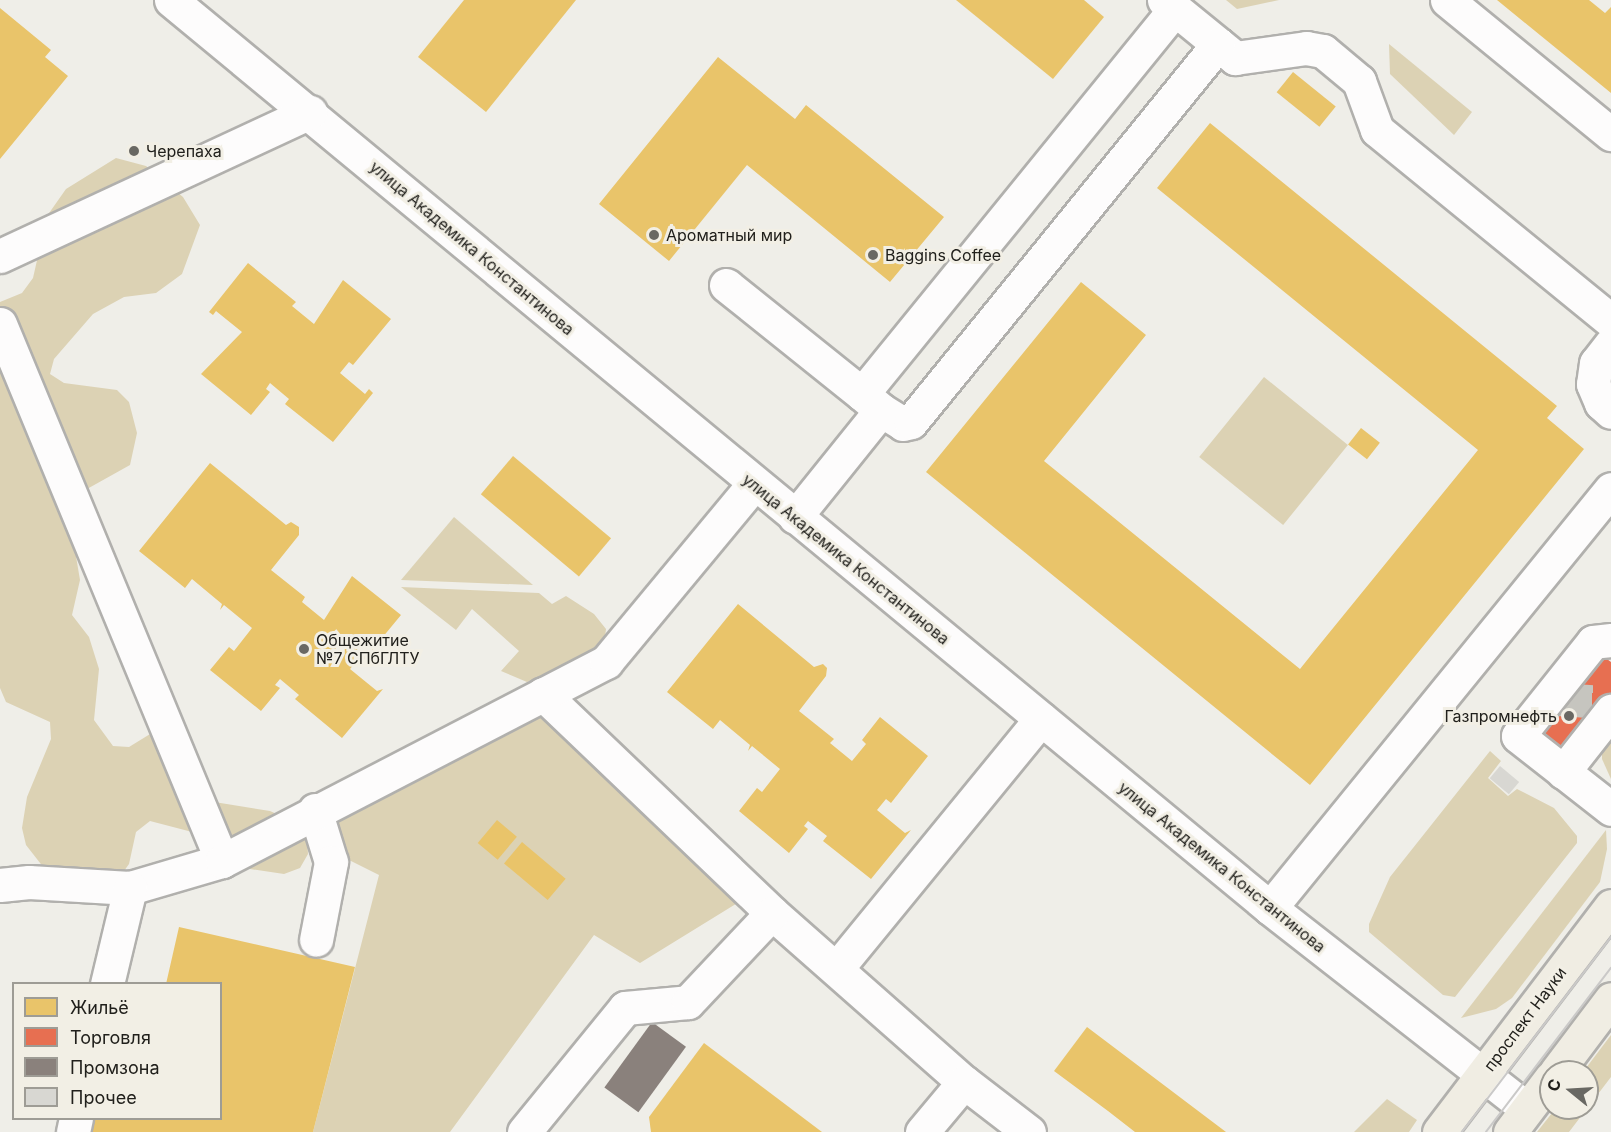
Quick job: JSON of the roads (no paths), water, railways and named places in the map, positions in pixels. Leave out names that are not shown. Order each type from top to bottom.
[{"type":"main road","name":"проспект Науки","points":[[1439,1132],[1611,906]]},
{"type":"main road","points":[[1565,1060],[1611,999]]},
{"type":"main road","points":[[1519,1121],[1539,1094]]},
{"type":"street","name":"улица Академика Константинова","points":[[171,0],[310,112],[754,484],[1270,908],[1483,1075],[1519,1121]]},
{"type":"street","points":[[1447,0],[1611,135]]},
{"type":"street","points":[[795,517],[871,402],[1170,5],[1235,58],[1306,48],[1323,51],[1359,81],[1377,130],[1611,321]]},
{"type":"street","points":[[726,285],[894,420],[911,422],[1218,44]]},
{"type":"street","points":[[0,256],[310,112]]},
{"type":"street","points":[[0,324],[222,861]]},
{"type":"street","points":[[1611,344],[1596,363],[1593,384],[1601,403],[1611,412]]},
{"type":"street","points":[[0,885],[29,882],[130,888],[222,861],[315,810],[606,662],[754,484]]},
{"type":"street","points":[[1270,908],[1611,489]]},
{"type":"street","points":[[1611,640],[1593,642],[1554,698],[1518,736],[1611,809]]},
{"type":"street","points":[[543,694],[772,913],[837,968],[963,1082],[1029,1132]]},
{"type":"street","points":[[1563,772],[1609,705]]},
{"type":"street","points":[[837,968],[1041,719]]},
{"type":"street","points":[[315,810],[331,862],[316,940]]},
{"type":"street","points":[[107,982],[130,888]]},
{"type":"street","points":[[524,1132],[625,1008],[687,1002],[772,913]]},
{"type":"street","points":[[922,1132],[963,1082]]},
{"type":"tunnel","points":[[1559,699],[1604,702]]},
{"type":"tram line","points":[[1462,1132],[1611,937]]},
{"type":"tram line","points":[[1486,1132],[1611,968]]},
{"type":"place","name":"Черепаха","points":[[134,151]]},
{"type":"place","name":"Ароматный мир","points":[[654,235]]},
{"type":"place","name":"Baggins Coffee","points":[[873,255]]},
{"type":"place","name":"Общежитие №7 СПбГЛТУ","points":[[304,649]]},
{"type":"place","name":"Газпромнефть","points":[[1569,716]]}]
